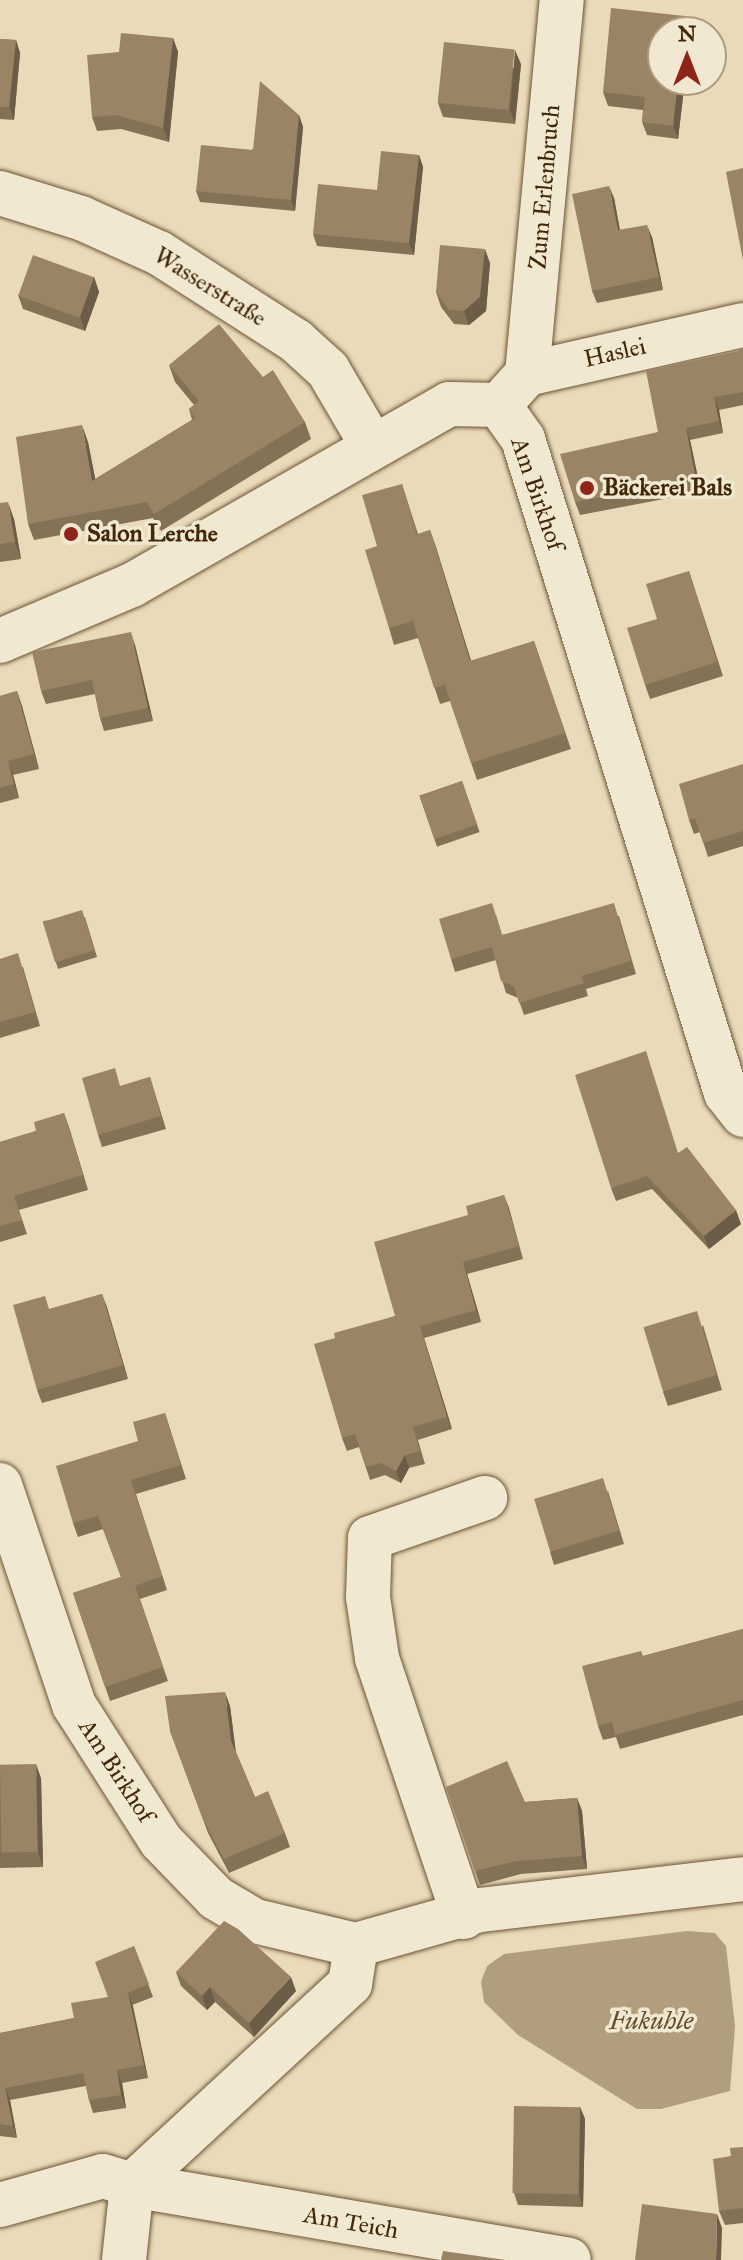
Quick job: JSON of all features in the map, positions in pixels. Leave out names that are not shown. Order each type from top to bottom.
[{"type":"street","name":"Zum Erlenbruch","points":[[513,389],[562,0]]},
{"type":"street","name":"Wasserstraße","points":[[0,193],[81,218],[159,253],[296,341],[328,370],[372,445]]},
{"type":"street","name":"Haslei","points":[[513,389],[743,325]]},
{"type":"street","points":[[0,641],[132,585],[372,445],[449,404],[513,389]]},
{"type":"street","name":"Am Birkhof","points":[[513,389],[523,439],[726,1093],[743,1115]]},
{"type":"street","name":"Am Birkhof","points":[[0,1485],[74,1705],[161,1841],[216,1898],[255,1921],[356,1945],[480,1910],[743,1879]]},
{"type":"street","points":[[464,1917],[377,1658],[368,1597],[370,1538],[485,1498]]},
{"type":"street","points":[[124,2260],[132,2185],[350,1984],[356,1945]]},
{"type":"street","name":"Am Teich","points":[[0,2205],[103,2176],[132,2185],[569,2260]]},
{"type":"water","name":"Fukuhle","points":[[687,1931],[715,1933],[726,1946],[735,2026],[730,2091],[661,2109],[637,2109],[518,2035],[484,2002],[481,1982],[487,1966],[504,1954]]},
{"type":"building","points":[[611,8],[685,16],[647,16],[647,96],[676,96],[673,126],[642,122],[645,97],[603,92]]},
{"type":"building","points":[[121,33],[173,38],[163,128],[116,115],[92,117],[87,55],[119,52]]},
{"type":"building","points":[[0,39],[16,40],[9,107],[0,107]]},
{"type":"building","points":[[444,42],[515,49],[508,110],[438,103]]},
{"type":"building","points":[[260,81],[299,115],[291,200],[196,191],[201,145],[253,150]]},
{"type":"building","points":[[381,151],[419,155],[409,243],[313,234],[318,184],[377,190]]},
{"type":"building","points":[[743,168],[743,260],[726,172]]},
{"type":"building","points":[[609,186],[618,230],[647,225],[659,277],[592,291],[572,194]]},
{"type":"building","points":[[440,245],[485,249],[480,297],[464,311],[449,310],[436,292]]},
{"type":"building","points":[[33,255],[94,277],[79,318],[18,295]]},
{"type":"building","points":[[219,324],[263,377],[273,370],[305,422],[154,514],[147,502],[28,524],[16,437],[82,425],[92,481],[195,418],[189,409],[199,401],[169,365]]},
{"type":"building","points":[[743,349],[743,392],[714,397],[719,421],[686,428],[696,480],[575,502],[560,454],[658,432],[646,371]]},
{"type":"building","points":[[402,484],[417,535],[430,530],[470,661],[534,641],[565,733],[471,763],[445,685],[434,688],[413,621],[389,628],[365,550],[377,546],[362,495]]},
{"type":"building","points":[[8,502],[15,542],[0,544],[0,503]]},
{"type":"building","points":[[689,571],[717,662],[645,685],[627,628],[657,619],[646,584]]},
{"type":"building","points":[[131,632],[148,708],[100,718],[92,680],[41,691],[32,652]]},
{"type":"building","points":[[17,691],[34,754],[8,761],[14,784],[0,788],[0,696]]},
{"type":"building","points":[[743,764],[743,831],[703,843],[695,818],[689,820],[679,784]]},
{"type":"building","points":[[462,781],[477,824],[434,839],[419,796]]},
{"type":"building","points":[[492,903],[502,935],[614,903],[631,961],[582,976],[584,983],[519,1003],[514,986],[501,981],[492,947],[451,959],[439,919]]},
{"type":"building","points":[[82,910],[94,950],[55,962],[43,922]]},
{"type":"building","points":[[18,953],[35,1012],[0,1022],[0,959]]},
{"type":"building","points":[[646,1051],[678,1153],[687,1147],[736,1210],[704,1236],[647,1176],[611,1188],[575,1075]]},
{"type":"building","points":[[115,1068],[120,1086],[150,1077],[161,1116],[98,1135],[82,1078]]},
{"type":"building","points":[[64,1113],[83,1175],[14,1196],[22,1220],[0,1226],[0,1142],[36,1131],[34,1122]]},
{"type":"building","points":[[504,1195],[519,1246],[463,1262],[476,1310],[420,1326],[447,1417],[413,1427],[420,1451],[405,1455],[396,1471],[381,1463],[366,1467],[355,1434],[342,1438],[314,1344],[335,1338],[334,1333],[395,1316],[374,1242],[468,1215],[466,1206]]},
{"type":"building","points":[[102,1294],[123,1365],[37,1390],[13,1305],[45,1296],[49,1309]]},
{"type":"building","points":[[697,1311],[717,1375],[663,1391],[643,1327]]},
{"type":"building","points":[[165,1413],[181,1465],[131,1480],[162,1576],[135,1586],[163,1667],[105,1687],[73,1593],[121,1577],[98,1516],[73,1523],[56,1466],[138,1441],[133,1422]]},
{"type":"building","points":[[603,1478],[619,1531],[550,1552],[534,1499]]},
{"type":"building","points":[[743,1629],[743,1700],[615,1735],[612,1722],[598,1726],[582,1666],[641,1651],[643,1656]]},
{"type":"building","points":[[225,1692],[231,1741],[255,1797],[268,1791],[285,1833],[224,1859],[203,1819],[170,1731],[165,1696]]},
{"type":"building","points":[[507,1761],[525,1802],[577,1798],[582,1856],[516,1861],[475,1871],[446,1787]]},
{"type":"building","points":[[36,1764],[38,1852],[2,1853],[0,1765]]},
{"type":"building","points":[[224,1921],[238,1929],[291,1977],[249,2023],[210,1987],[202,1996],[176,1972]]},
{"type":"building","points":[[134,1946],[149,1984],[124,1994],[128,1993],[144,2065],[117,2070],[121,2095],[89,2100],[83,2073],[5,2088],[13,2126],[0,2124],[0,2033],[74,2018],[71,2003],[108,1997],[95,1962]]},
{"type":"building","points":[[514,2106],[580,2107],[578,2194],[512,2193]]},
{"type":"building","points":[[743,2147],[743,2208],[719,2211],[713,2159],[731,2156],[730,2148]]},
{"type":"building","points":[[642,2204],[717,2214],[716,2260],[635,2260]]},
{"type":"building","points":[[443,2251],[506,2260],[441,2260]]},
{"type":"place","name":"Bäckerei Bals","points":[[587,488]]},
{"type":"place","name":"Salon Lerche","points":[[71,534]]}]
